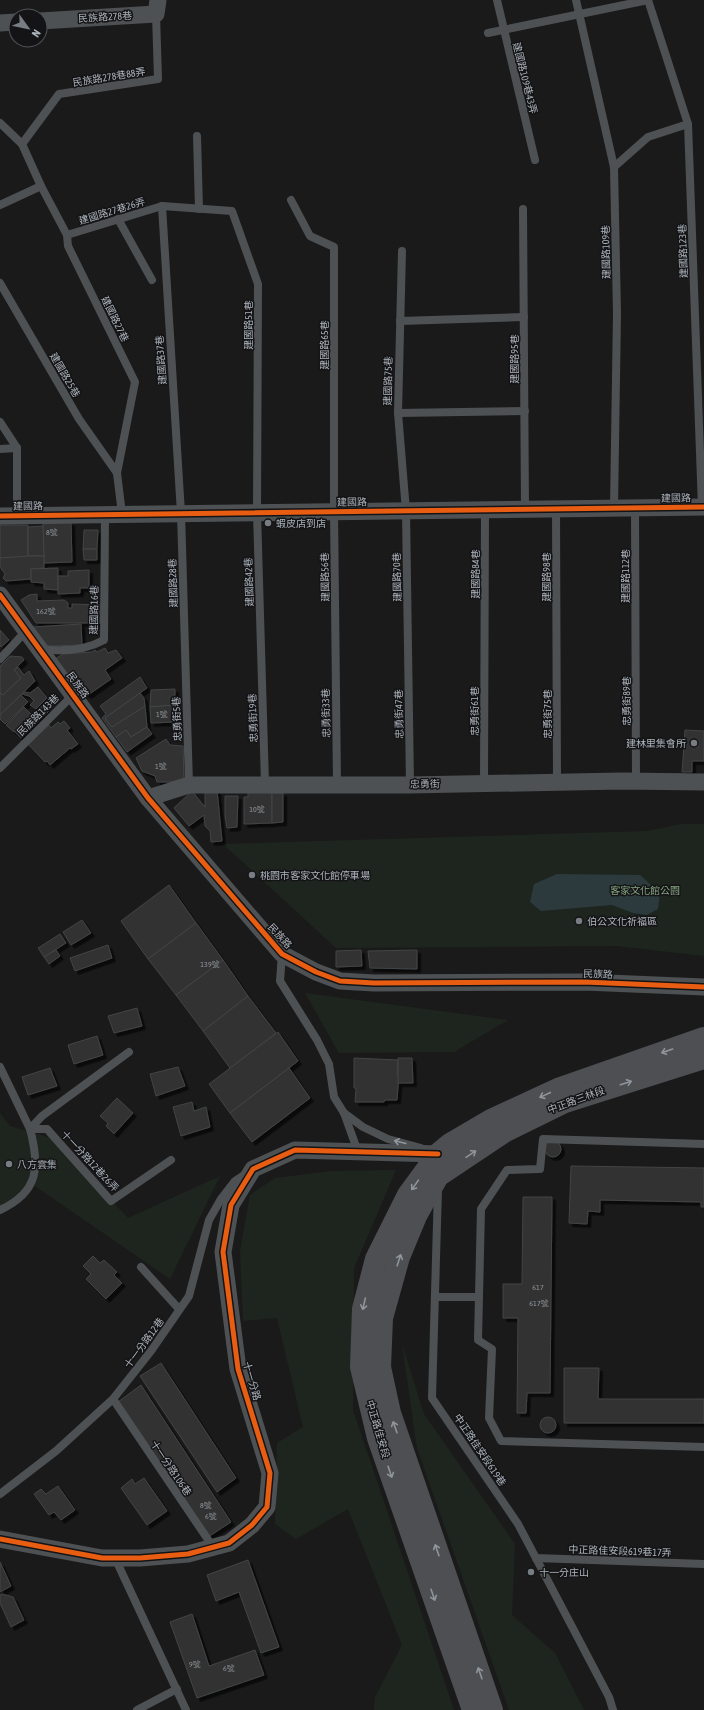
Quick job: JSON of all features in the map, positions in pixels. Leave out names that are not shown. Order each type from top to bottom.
[{"type":"main road","name":"中正路三林段","points":[[438,1154],[450,1144],[491,1120],[558,1089],[704,1038]]},
{"type":"main road","name":"中正路三林段","points":[[438,1176],[504,1132],[564,1102],[704,1058]]},
{"type":"main road","name":"中正路佳安段","points":[[438,1154],[408,1195],[376,1260],[363,1309],[361,1367],[378,1438],[474,1710]]},
{"type":"main road","name":"中正路佳安段","points":[[438,1176],[416,1216],[399,1257],[382,1318],[380,1367],[390,1413],[492,1710]]},
{"type":"street","name":"民族路278巷","points":[[48,20],[157,7]]},
{"type":"street","name":"建國路","points":[[0,516],[703,507]]},
{"type":"street","name":"民族路","points":[[0,595],[74,694],[148,798],[282,954],[316,972],[340,981],[374,983],[584,982],[704,986]]},
{"type":"street","name":"忠勇街","points":[[148,798],[189,785],[410,785],[636,781],[702,778]]},
{"type":"street","points":[[253,1169],[295,1150],[358,1153],[438,1154]]},
{"type":"street","name":"十一分路","points":[[0,1539],[102,1558],[140,1558],[188,1554],[229,1543],[252,1525],[267,1507],[270,1473],[238,1369],[223,1252],[230,1205],[253,1169]]},
{"type":"lane","name":"建國路109巷43弄","points":[[497,0],[534,160]]},
{"type":"lane","name":"建國路109巷","points":[[576,0],[578,15],[614,167],[617,314],[614,508]]},
{"type":"lane","points":[[488,33],[648,0]]},
{"type":"lane","name":"建國路123巷","points":[[648,0],[688,124],[703,507]]},
{"type":"lane","name":"民族路278巷88弄","points":[[22,144],[59,94],[158,79],[157,7]]},
{"type":"lane","points":[[0,123],[22,144]]},
{"type":"lane","points":[[614,167],[648,137],[688,124]]},
{"type":"lane","points":[[197,136],[199,209]]},
{"type":"lane","name":"建國路27巷","points":[[22,144],[41,186],[67,235],[68,246],[135,382],[117,473],[122,514]]},
{"type":"lane","points":[[0,205],[41,186]]},
{"type":"lane","name":"建國路65巷","points":[[291,200],[310,236],[334,247],[334,511]]},
{"type":"lane","name":"建國路51巷","points":[[162,206],[232,211],[258,284],[257,512]]},
{"type":"lane","name":"建國路27巷26弄","points":[[67,235],[162,206]]},
{"type":"lane","name":"建國路37巷","points":[[162,206],[181,513]]},
{"type":"lane","name":"建國路95巷","points":[[523,208],[525,509]]},
{"type":"lane","points":[[118,219],[152,280]]},
{"type":"lane","name":"建國路75巷","points":[[402,251],[398,413],[406,511]]},
{"type":"lane","name":"建國路25巷","points":[[0,283],[79,419],[117,473]]},
{"type":"lane","points":[[400,321],[524,317]]},
{"type":"lane","points":[[398,413],[525,411]]},
{"type":"lane","points":[[0,422],[17,448],[17,515]]},
{"type":"lane","points":[[0,449],[17,448]]},
{"type":"lane","name":"建國路112巷","points":[[635,508],[635,645]]},
{"type":"lane","name":"建國路98巷","points":[[556,509],[557,645]]},
{"type":"lane","name":"建國路84巷","points":[[485,510],[485,639]]},
{"type":"lane","name":"建國路56巷","points":[[334,511],[335,642]]},
{"type":"lane","name":"建國路70巷","points":[[406,511],[408,644]]},
{"type":"lane","name":"建國路42巷","points":[[257,512],[261,650]]},
{"type":"lane","name":"建國路28巷","points":[[181,513],[185,653]]},
{"type":"lane","name":"建國路16巷","points":[[40,649],[54,651],[89,648],[104,640],[105,514]]},
{"type":"lane","points":[[0,658],[26,631]]},
{"type":"lane","name":"忠勇街61巷","points":[[484,783],[485,639]]},
{"type":"lane","name":"忠勇街33巷","points":[[335,642],[337,784]]},
{"type":"lane","name":"忠勇街47巷","points":[[408,644],[410,785]]},
{"type":"lane","name":"忠勇街75巷","points":[[557,645],[558,782]]},
{"type":"lane","name":"忠勇街89巷","points":[[635,645],[636,781]]},
{"type":"lane","name":"忠勇街19巷","points":[[261,650],[265,784]]},
{"type":"lane","name":"忠勇街5巷","points":[[185,653],[189,785]]},
{"type":"lane","name":"民族路143巷","points":[[0,768],[74,694]]},
{"type":"lane","points":[[282,954],[280,981],[318,1040],[329,1064],[334,1097],[344,1113],[358,1153]]},
{"type":"lane","points":[[30,1129],[42,1116],[130,1052]]},
{"type":"lane","points":[[0,1067],[30,1129],[36,1150],[36,1162],[32,1185],[15,1203],[0,1210]]},
{"type":"lane","points":[[344,1113],[363,1127],[388,1139],[438,1154]]},
{"type":"lane","name":"十一分路12巷26弄","points":[[30,1129],[48,1130],[111,1201],[171,1160]]},
{"type":"lane","points":[[704,1144],[543,1139],[540,1169],[507,1170],[481,1209],[478,1297],[478,1340],[492,1349],[489,1418],[501,1442],[704,1448]]},
{"type":"lane","name":"中正路佳安段619巷","points":[[438,1154],[432,1398],[518,1524],[614,1710]]},
{"type":"lane","name":"十一分路12巷","points":[[0,1494],[56,1451],[113,1400],[151,1351],[189,1296],[209,1220],[221,1199],[236,1182],[253,1169]]},
{"type":"lane","points":[[141,1267],[179,1310]]},
{"type":"lane","points":[[435,1297],[478,1297]]},
{"type":"lane","name":"十一分路106巷","points":[[113,1400],[213,1547]]},
{"type":"lane","points":[[115,1558],[186,1710]]},
{"type":"lane","name":"中正路佳安段619巷17弄","points":[[536,1558],[704,1564]]},
{"type":"lane","points":[[137,1710],[177,1689]]},
{"type":"green space","name":"客家文化館公園","points":[[682,824],[704,824],[704,956],[616,946],[336,948],[223,844],[647,831]]},
{"type":"green space","points":[[305,993],[508,1020],[454,1052],[339,1053]]},
{"type":"green space","points":[[0,1113],[10,1126],[51,1138],[128,1218],[220,1176],[170,1279],[32,1184],[0,1211]]},
{"type":"green space","points":[[396,1170],[354,1268],[353,1410],[454,1710],[374,1710],[375,1697],[402,1645],[348,1509],[296,1539],[275,1524],[277,1443],[303,1427],[277,1318],[243,1321],[240,1251],[250,1195],[275,1178],[331,1171]]},
{"type":"green space","points":[[402,1344],[424,1414],[515,1544],[512,1615],[555,1653],[584,1710],[509,1710],[417,1448]]},
{"type":"shaded area","points":[[557,874],[640,875],[660,893],[658,909],[647,915],[633,913],[612,905],[541,911],[530,902],[534,884]]},
{"type":"building","points":[[71,522],[72,562],[44,563],[43,524]]},
{"type":"building","points":[[0,525],[28,525],[28,557],[0,558]]},
{"type":"building","points":[[43,526],[44,556],[28,556],[28,527]]},
{"type":"building","points":[[84,530],[98,530],[97,549],[83,549]]},
{"type":"building","points":[[83,549],[97,549],[97,560],[84,560]]},
{"type":"building","points":[[44,556],[44,568],[31,569],[31,579],[6,581],[3,578],[5,574],[0,567],[0,558]]},
{"type":"building","points":[[58,568],[58,590],[44,589],[44,583],[31,582],[31,569]]},
{"type":"building","points":[[89,570],[89,588],[80,588],[80,593],[58,594],[58,576],[68,576],[68,571]]},
{"type":"building","points":[[37,594],[37,601],[64,600],[68,603],[68,608],[72,608],[72,604],[101,605],[101,623],[36,623],[21,600],[29,595]]},
{"type":"building","points":[[81,624],[82,645],[48,646],[33,627]]},
{"type":"building","points":[[0,630],[9,640],[1,647],[0,646]]},
{"type":"building","points":[[105,648],[108,653],[116,650],[122,658],[105,670],[111,679],[88,695],[78,689],[55,659],[63,654],[92,652],[95,650],[97,652]]},
{"type":"building","points":[[10,656],[22,657],[24,660],[14,670],[21,678],[3,695],[0,693],[0,666]]},
{"type":"building","points":[[18,667],[24,675],[29,671],[35,681],[0,715],[0,693],[3,695],[21,678],[14,670]]},
{"type":"building","points":[[140,677],[147,688],[105,718],[112,727],[145,706],[147,727],[131,737],[126,730],[116,737],[102,718],[106,714],[100,706]]},
{"type":"building","points":[[38,687],[47,698],[36,709],[30,705],[34,701],[29,696],[22,694],[24,692],[30,693]]},
{"type":"building","points":[[175,689],[175,705],[150,707],[151,690]]},
{"type":"building","points":[[140,693],[144,698],[145,706],[112,727],[105,718]]},
{"type":"building","points":[[21,695],[28,702],[5,724],[0,719],[0,715]]},
{"type":"building","points":[[43,705],[49,711],[21,738],[15,732]]},
{"type":"building","points":[[175,705],[176,722],[151,723],[150,707]]},
{"type":"building","points":[[24,707],[32,715],[14,732],[6,725]]},
{"type":"building","points":[[64,721],[70,728],[67,730],[78,744],[71,749],[70,748],[50,765],[47,761],[45,762],[28,744],[49,725],[51,728],[58,722],[60,724]]},
{"type":"building","points":[[147,727],[152,734],[127,752],[116,737],[126,730],[131,737]]},
{"type":"building","name":"建林里集會所","points":[[685,730],[704,731],[704,761],[692,761],[692,772],[682,772]]},
{"type":"building","points":[[166,739],[170,745],[183,746],[184,782],[157,782],[155,776],[142,771],[136,758]]},
{"type":"building","points":[[205,790],[217,790],[222,841],[211,842],[210,831],[205,826],[204,815],[189,826],[174,808],[192,791],[205,807]]},
{"type":"building","points":[[272,791],[272,823],[244,824],[244,797],[248,797],[248,792]]},
{"type":"building","points":[[272,793],[283,793],[283,822],[272,823]]},
{"type":"building","points":[[225,796],[238,796],[237,827],[227,828],[225,816]]},
{"type":"building","points":[[169,885],[196,923],[148,959],[121,921]]},
{"type":"building","points":[[82,920],[91,933],[71,945],[63,932]]},
{"type":"building","points":[[196,923],[223,960],[176,995],[148,959]]},
{"type":"building","points":[[60,934],[66,943],[44,957],[38,948]]},
{"type":"building","points":[[108,945],[112,958],[75,971],[70,958]]},
{"type":"building","points":[[56,950],[60,956],[49,964],[44,957]]},
{"type":"building","points":[[361,950],[362,966],[336,967],[336,951]]},
{"type":"building","points":[[417,950],[417,969],[370,968],[368,951]]},
{"type":"building","points":[[223,960],[248,996],[203,1031],[176,995]]},
{"type":"building","points":[[248,996],[276,1033],[230,1068],[203,1031]]},
{"type":"building","points":[[137,1008],[142,1026],[114,1033],[108,1016]]},
{"type":"building","points":[[278,1032],[298,1061],[230,1113],[209,1084]]},
{"type":"building","points":[[97,1036],[103,1055],[74,1064],[68,1045]]},
{"type":"building","points":[[354,1058],[398,1060],[397,1074],[399,1074],[397,1100],[385,1100],[384,1102],[355,1102],[356,1088],[354,1088]]},
{"type":"building","points":[[398,1058],[412,1058],[413,1083],[398,1083]]},
{"type":"building","points":[[178,1067],[185,1086],[156,1096],[150,1074]]},
{"type":"building","points":[[50,1068],[57,1086],[28,1095],[22,1077]]},
{"type":"building","points":[[289,1068],[310,1098],[252,1142],[230,1113]]},
{"type":"building","points":[[117,1098],[133,1113],[114,1134],[106,1126],[108,1123],[100,1116]]},
{"type":"building","points":[[192,1102],[194,1111],[206,1107],[210,1127],[181,1136],[173,1107]]},
{"type":"building","points":[[550,1141],[556,1141],[561,1146],[559,1155],[556,1157],[550,1157],[545,1152],[545,1146]]},
{"type":"building","points":[[571,1166],[704,1168],[704,1207],[701,1207],[701,1202],[600,1200],[600,1212],[588,1211],[587,1224],[569,1223]]},
{"type":"building","points":[[523,1197],[552,1197],[550,1393],[527,1393],[526,1413],[517,1413],[518,1318],[503,1318],[503,1284],[522,1284]]},
{"type":"building","points":[[93,1256],[100,1263],[104,1260],[117,1272],[114,1275],[122,1283],[106,1299],[86,1279],[91,1274],[83,1266]]},
{"type":"building","points":[[161,1363],[236,1478],[217,1492],[140,1376]]},
{"type":"building","points":[[564,1368],[599,1368],[598,1399],[704,1399],[704,1423],[564,1423]]},
{"type":"building","points":[[141,1385],[231,1522],[208,1537],[118,1402]]},
{"type":"building","points":[[548,1417],[554,1419],[556,1425],[554,1431],[548,1433],[542,1431],[540,1425],[542,1419]]},
{"type":"building","points":[[144,1478],[167,1511],[147,1525],[121,1488],[132,1479],[135,1484]]},
{"type":"building","points":[[58,1486],[75,1510],[61,1520],[54,1512],[49,1515],[34,1494],[41,1489],[46,1494]]},
{"type":"building","points":[[248,1560],[279,1647],[261,1653],[239,1592],[216,1601],[207,1575]]},
{"type":"building","points":[[0,1562],[11,1586],[0,1592]]},
{"type":"building","points":[[2,1594],[13,1597],[24,1620],[11,1627],[0,1603],[0,1595]]},
{"type":"building","points":[[192,1614],[209,1666],[255,1650],[264,1675],[197,1698],[170,1622]]},
{"type":"cycle path","points":[[0,516],[704,507]]},
{"type":"cycle path","points":[[0,595],[148,798],[282,954],[316,972],[340,981],[374,983],[584,982],[704,987]]},
{"type":"cycle path","points":[[0,1539],[102,1558],[140,1558],[188,1554],[229,1543],[252,1525],[267,1507],[270,1473],[238,1369],[223,1252],[231,1205],[253,1169],[295,1150],[438,1154]]},
{"type":"place","name":"蝦皮店到店","points":[[268,523]]},
{"type":"place","name":"建林里集會所","points":[[694,743]]},
{"type":"place","name":"桃園市客家文化館停車場","points":[[252,875]]},
{"type":"place","name":"伯公文化祈福區","points":[[579,921]]},
{"type":"place","name":"八方雲集","points":[[9,1164]]},
{"type":"place","name":"十一分庄山","points":[[531,1572]]}]
